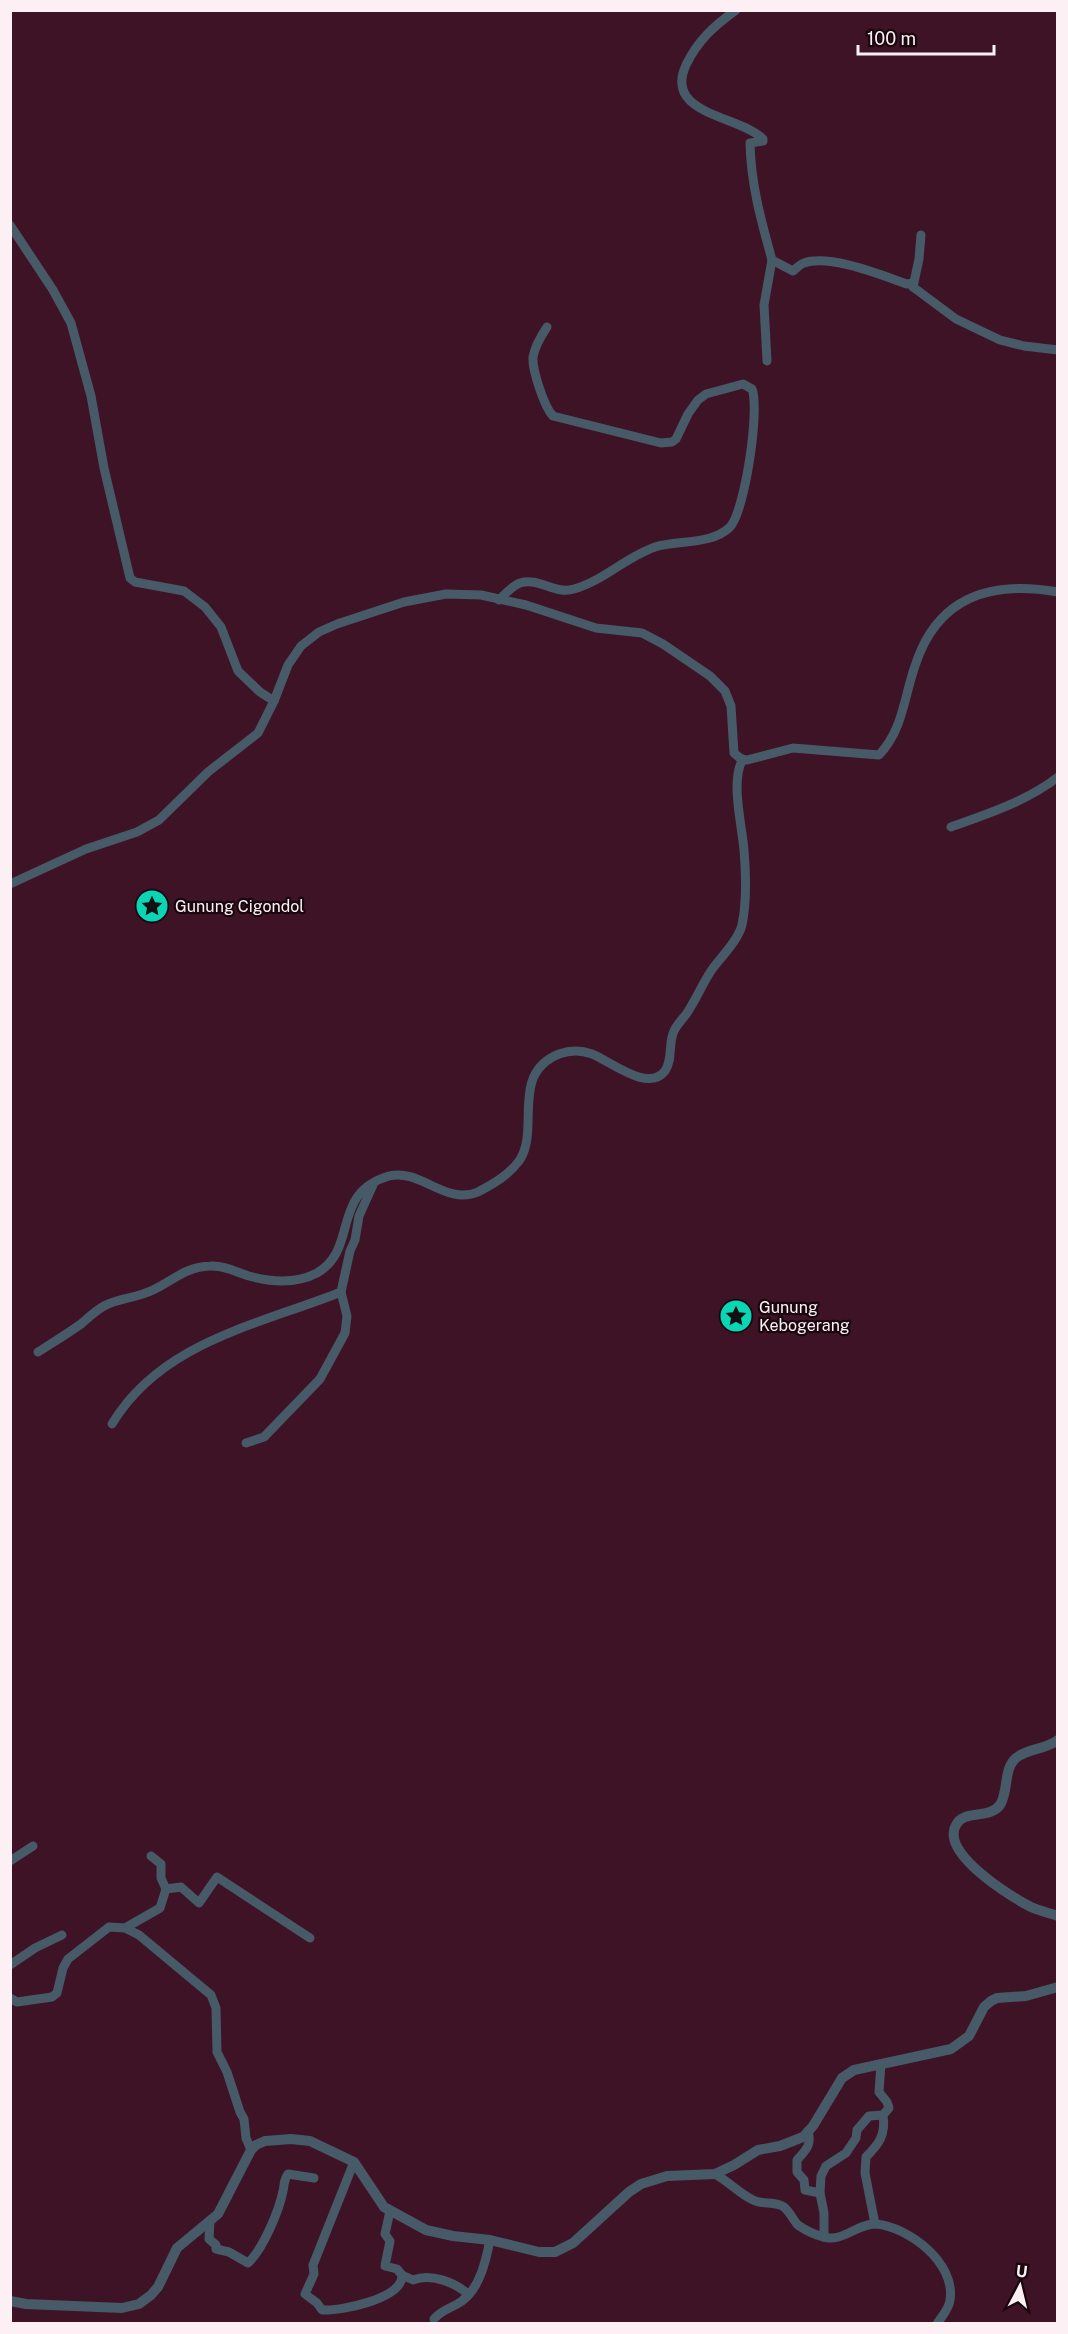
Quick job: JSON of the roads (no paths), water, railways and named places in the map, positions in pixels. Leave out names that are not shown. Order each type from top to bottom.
[{"type":"street","points":[[736,10],[700,41],[685,69],[682,85],[685,96],[692,104],[749,130],[763,139],[763,141],[750,143],[754,197],[772,260],[764,313],[767,361]]},
{"type":"street","points":[[10,225],[72,323],[91,396],[104,468],[130,578],[135,582],[184,591],[206,607],[221,627],[238,671],[260,692],[274,701]]},
{"type":"street","points":[[913,287],[919,260],[921,235]]},
{"type":"street","points":[[772,260],[793,271],[804,263],[829,261],[913,284],[913,287],[956,319],[1000,340],[1024,346],[1058,350]]},
{"type":"street","points":[[499,600],[519,584],[528,582],[557,589],[573,590],[653,548],[714,536],[723,532],[730,526],[737,514],[751,447],[754,398],[752,389],[747,385],[736,385],[713,391],[702,397],[684,420],[676,439],[669,443],[661,443],[553,416],[549,412],[539,386],[534,361],[539,340],[547,327]]},
{"type":"street","points":[[10,884],[86,849],[137,832],[159,820],[208,772],[255,737],[266,720],[282,677],[295,654],[307,641],[323,630],[404,602],[465,593],[526,605],[596,628],[642,633],[663,644],[722,686],[730,706],[734,750],[738,757],[755,759],[793,747],[879,755],[893,738],[898,726],[915,665],[928,633],[943,616],[960,601],[996,590],[1033,589],[1058,592]]},
{"type":"street","points":[[38,1352],[102,1307],[145,1294],[190,1269],[219,1266],[273,1281],[293,1280],[318,1272],[334,1255],[342,1241],[354,1199],[389,1176],[418,1180],[450,1194],[464,1195],[501,1179],[522,1156],[532,1080],[542,1066],[558,1054],[572,1051],[591,1053],[643,1078],[652,1078],[665,1070],[675,1029],[687,1014],[699,989],[738,933],[741,925],[746,880],[737,777],[743,759]]},
{"type":"street","points":[[951,827],[998,810],[1046,786],[1058,777]]},
{"type":"street","points":[[246,1443],[264,1437],[320,1378],[345,1333],[347,1316],[341,1292],[359,1216],[373,1185]]},
{"type":"street","points":[[112,1424],[139,1388],[176,1359],[198,1346],[226,1333],[341,1292]]},
{"type":"street","points":[[1058,1740],[1050,1746],[1025,1752],[1016,1758],[1010,1764],[1002,1800],[998,1807],[989,1813],[961,1820],[955,1826],[953,1835],[956,1847],[966,1860],[986,1877],[1028,1905],[1058,1916]]},
{"type":"street","points":[[10,1861],[33,1846]]},
{"type":"street","points":[[125,1928],[160,1908],[166,1889],[161,1878],[161,1864],[151,1856]]},
{"type":"street","points":[[166,1889],[182,1887],[199,1903],[217,1877],[310,1938]]},
{"type":"street","points":[[10,1998],[17,2002],[51,1997],[57,1993],[63,1968],[68,1959],[110,1927],[125,1928],[145,1939],[211,1995],[216,2008],[217,2052],[244,2119],[250,2150]]},
{"type":"street","points":[[10,1965],[35,1948],[62,1935]]},
{"type":"street","points":[[10,2301],[26,2304],[103,2307],[128,2307],[139,2304],[158,2287],[177,2248],[218,2214],[250,2150],[265,2141],[300,2139],[320,2145],[354,2162],[377,2198],[390,2211],[432,2232],[490,2240],[538,2252],[562,2250],[641,2184],[668,2176],[715,2174],[758,2150],[790,2143],[808,2131],[843,2078],[854,2070],[951,2049],[969,2036],[984,2007],[991,2001],[997,1998],[1036,1994],[1058,1987]]},
{"type":"street","points":[[875,2224],[865,2173],[866,2157],[880,2143],[884,2115],[889,2108],[879,2092],[881,2064]]},
{"type":"street","points":[[824,2237],[824,2213],[820,2193],[821,2176],[826,2166],[846,2153],[856,2138],[857,2130],[869,2116],[884,2115]]},
{"type":"street","points":[[808,2131],[811,2140],[807,2149],[797,2160],[797,2172],[804,2180],[805,2190],[820,2193]]},
{"type":"street","points":[[354,2162],[313,2265],[314,2274],[305,2294],[322,2310],[336,2310],[381,2297],[397,2289],[402,2281],[402,2275]]},
{"type":"street","points":[[210,2221],[209,2240],[216,2245],[216,2249],[229,2252],[248,2263],[260,2248],[273,2222],[283,2190],[283,2181],[288,2174],[314,2178]]},
{"type":"street","points":[[715,2174],[730,2182],[737,2190],[754,2201],[783,2206],[798,2225],[824,2237],[837,2237],[866,2225],[875,2224],[896,2230],[913,2239],[935,2256],[948,2278],[950,2298],[937,2324]]},
{"type":"street","points":[[390,2211],[385,2234],[390,2241],[385,2266],[397,2269],[402,2275],[413,2280],[422,2277],[455,2283],[468,2294]]},
{"type":"street","points":[[434,2319],[440,2312],[464,2300],[480,2276],[490,2240]]},
{"type":"place","name":"Gunung Cigondol","points":[[152,906]]},
{"type":"place","name":"Gunung Kebogerang","points":[[736,1316]]}]
